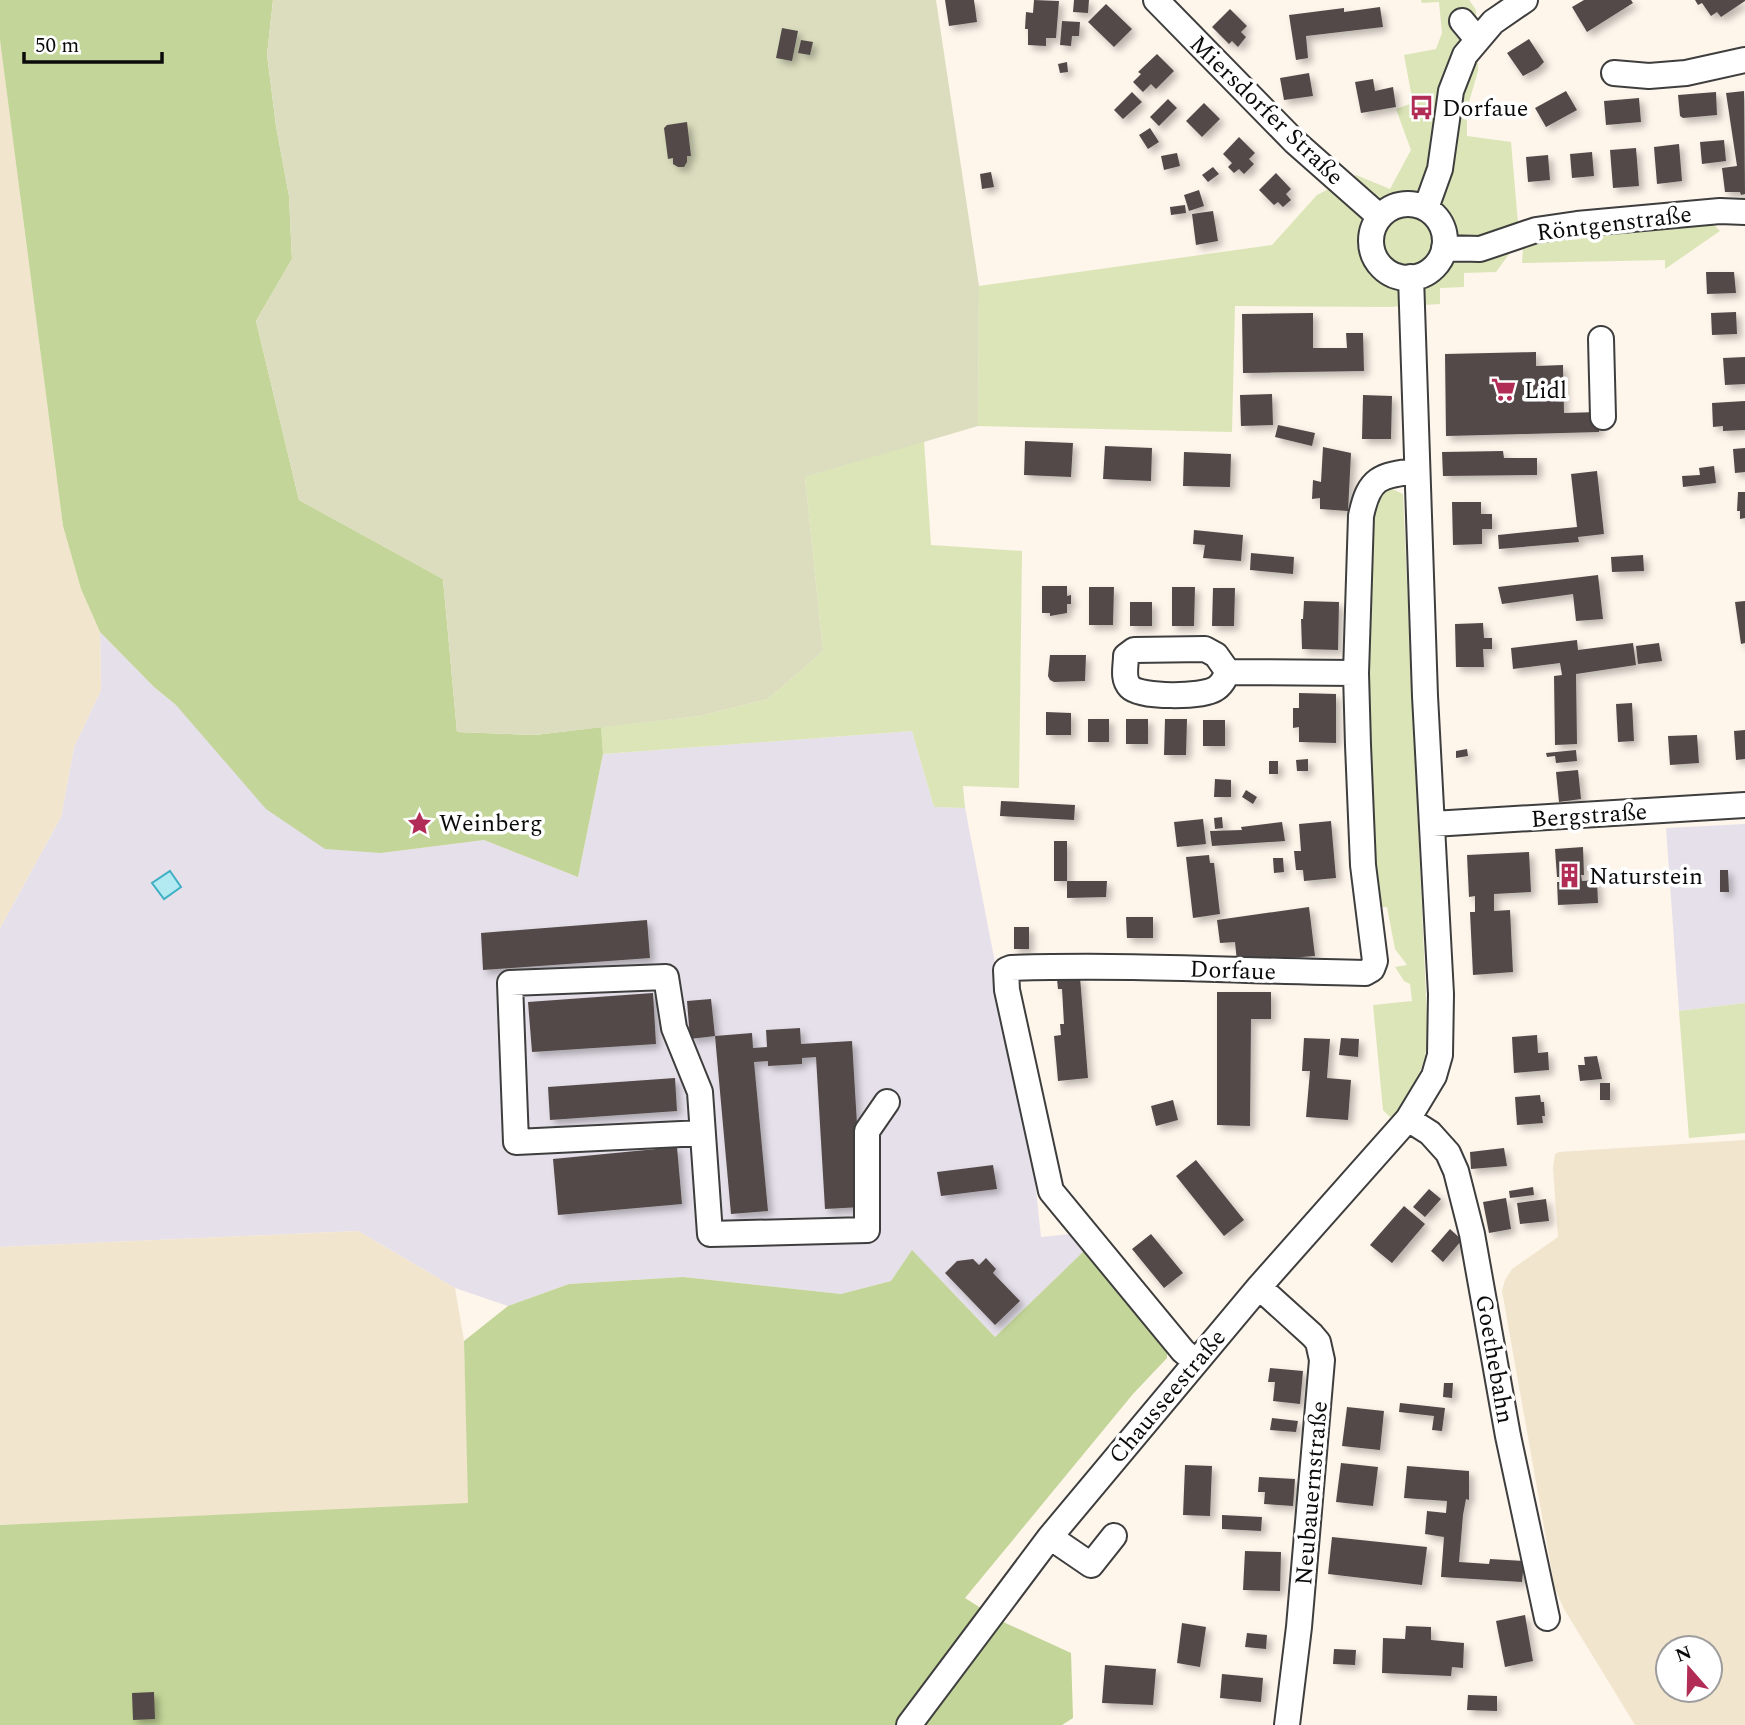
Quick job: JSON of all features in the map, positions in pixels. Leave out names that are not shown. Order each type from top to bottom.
[{"type":"street","name":"Miersdorfer Straße","points":[[1156,0],[1306,152],[1380,217]]},
{"type":"street","points":[[1426,208],[1440,169],[1451,91],[1465,55],[1469,30],[1493,22],[1525,0]]},
{"type":"street","points":[[1614,73],[1649,76],[1672,74],[1739,57]]},
{"type":"street","points":[[1404,204],[1426,208],[1441,225],[1444,248],[1438,262],[1433,268],[1411,277],[1389,272],[1374,255],[1371,240],[1374,226],[1390,208],[1404,204]]},
{"type":"street","name":"Röntgenstraße","points":[[1444,248],[1480,249],[1536,230],[1577,223],[1720,211],[1745,212]]},
{"type":"street","points":[[1411,277],[1433,824]]},
{"type":"street","points":[[1601,339],[1603,417]]},
{"type":"street","name":"Dorfaue","points":[[1195,1362],[1051,1191],[1010,1002],[1006,971],[1011,968],[1136,967],[1299,972],[1372,970],[1376,961],[1363,865],[1356,673],[1360,527],[1366,494],[1376,481],[1389,475],[1417,471]]},
{"type":"street","points":[[1228,672],[1356,673]]},
{"type":"street","name":"Bergstraße","points":[[1433,824],[1745,805]]},
{"type":"street","name":"Chausseestraße","points":[[909,1725],[1049,1537],[1259,1287],[1408,1119],[1434,1076],[1441,1042],[1433,824]]},
{"type":"street","points":[[702,1133],[516,1142],[510,983],[666,977],[674,1028],[699,1092],[710,1234],[867,1230],[867,1131],[887,1102]]},
{"type":"street","name":"Goethebahn","points":[[1408,1119],[1430,1133],[1448,1153],[1456,1171],[1474,1245],[1508,1436],[1547,1618]]},
{"type":"street","name":"Neubauernstraße","points":[[1259,1287],[1312,1335],[1318,1342],[1322,1360],[1299,1627],[1287,1725]]},
{"type":"street","points":[[1049,1537],[1091,1565],[1114,1536]]},
{"type":"shaded area","points":[[0,40],[63,526],[81,589],[100,632],[101,690],[74,747],[61,817],[0,928]]},
{"type":"shaded area","points":[[100,632],[154,687],[176,705],[381,853],[484,840],[578,877],[603,754],[912,731],[934,807],[965,808],[1032,1153],[1041,1237],[1070,1234],[1085,1250],[995,1337],[912,1251],[891,1281],[841,1294],[683,1277],[569,1284],[508,1306],[455,1288],[358,1231],[0,1247],[0,928],[61,817],[74,747],[101,690]]},
{"type":"shaded area","points":[[1745,824],[1745,1003],[1679,1011],[1666,828]]},
{"type":"shaded area","points":[[1745,1140],[1745,1725],[1635,1725],[1564,1609],[1555,1589],[1502,1291],[1512,1269],[1558,1237],[1553,1168],[1555,1154]]},
{"type":"shaded area","points":[[358,1231],[455,1288],[464,1341],[469,1504],[0,1525],[0,1247]]},
{"type":"green space","points":[[0,0],[273,0],[267,55],[289,196],[292,259],[256,321],[299,500],[443,579],[457,732],[535,735],[601,727],[603,754],[578,877],[484,840],[381,853],[325,849],[266,809],[176,705],[154,687],[100,632],[81,589],[63,526],[0,40]]},
{"type":"green space","points":[[273,0],[936,0],[979,286],[978,426],[805,477],[823,651],[768,699],[700,716],[535,735],[457,732],[443,579],[299,500],[256,321],[292,259],[289,196],[267,55]]},
{"type":"green space","points":[[1421,0],[1469,0],[1476,10],[1478,71],[1467,109],[1467,136],[1511,142],[1518,223],[1515,246],[1496,272],[1464,273],[1464,287],[1440,288],[1440,304],[1389,307],[1235,306],[1232,432],[978,426],[979,286],[1272,245],[1317,195],[1356,175],[1390,189],[1411,150],[1396,109],[1413,103],[1404,55],[1436,49],[1442,33],[1439,2],[1422,3]]},
{"type":"green space","points":[[1711,222],[1720,231],[1665,269],[1665,260],[1522,263],[1523,250],[1528,241]]},
{"type":"green space","points":[[924,441],[931,545],[1022,551],[1019,788],[963,786],[965,808],[934,807],[912,731],[603,754],[601,727],[700,716],[768,699],[823,651],[805,477]]},
{"type":"green space","points":[[1392,489],[1403,494],[1428,1040],[1416,1080],[1394,1116],[1390,1117],[1383,1110],[1373,1005],[1412,1001],[1410,984],[1404,981],[1395,967],[1407,965],[1395,949],[1387,907],[1374,907],[1362,675],[1373,518],[1380,496]]},
{"type":"green space","points":[[1745,1003],[1745,1133],[1689,1138],[1679,1011]]},
{"type":"green space","points":[[912,1250],[995,1337],[1085,1250],[1167,1353],[1167,1358],[1133,1394],[965,1598],[1001,1621],[1071,1653],[1073,1718],[1062,1725],[0,1725],[0,1525],[468,1503],[464,1341],[508,1306],[569,1284],[683,1277],[841,1294],[891,1281]]},
{"type":"water","points":[[170,871],[181,887],[164,899],[152,883]]},
{"type":"building","points":[[945,0],[974,0],[977,22],[949,26]]},
{"type":"building","points":[[1034,0],[1059,1],[1056,38],[1046,38],[1046,46],[1028,45],[1026,12],[1033,13]]},
{"type":"building","points":[[1074,0],[1089,0],[1088,13],[1073,12]]},
{"type":"building","points":[[1584,0],[1631,0],[1633,3],[1587,32],[1572,7]]},
{"type":"building","points":[[1695,0],[1745,1],[1721,17],[1717,12],[1711,16],[1702,3],[1698,5]]},
{"type":"building","points":[[1106,4],[1132,29],[1114,47],[1088,22]]},
{"type":"building","points":[[1380,7],[1383,27],[1306,36],[1308,58],[1296,60],[1289,15],[1344,8],[1344,12]]},
{"type":"building","points":[[1230,9],[1247,26],[1241,32],[1246,37],[1238,47],[1232,41],[1229,44],[1212,27]]},
{"type":"building","points":[[1062,21],[1080,22],[1079,36],[1072,36],[1071,46],[1060,45]]},
{"type":"building","points":[[782,28],[798,31],[792,61],[776,58]]},
{"type":"building","points":[[1529,39],[1544,62],[1523,76],[1507,53]]},
{"type":"building","points":[[801,40],[813,42],[810,55],[798,53]]},
{"type":"building","points":[[1157,54],[1174,71],[1156,89],[1151,84],[1143,92],[1133,82],[1141,74],[1138,72]]},
{"type":"building","points":[[1067,62],[1068,72],[1060,73],[1058,64]]},
{"type":"building","points":[[1309,73],[1313,96],[1284,100],[1280,78]]},
{"type":"building","points":[[1373,79],[1375,91],[1393,87],[1396,107],[1361,113],[1355,82]]},
{"type":"building","points":[[1566,91],[1577,110],[1546,127],[1535,108]]},
{"type":"building","points":[[1744,91],[1745,194],[1741,195],[1740,192],[1725,192],[1722,168],[1737,166],[1726,93]]},
{"type":"building","points":[[1132,92],[1142,102],[1123,119],[1114,110]]},
{"type":"building","points":[[1716,92],[1717,115],[1680,116],[1678,95]]},
{"type":"building","points":[[1639,98],[1641,122],[1606,125],[1604,101]]},
{"type":"building","points":[[1168,99],[1177,108],[1159,126],[1150,117]]},
{"type":"building","points":[[1204,103],[1220,119],[1202,137],[1186,121]]},
{"type":"building","points":[[687,122],[691,156],[687,156],[684,167],[678,167],[673,164],[673,158],[668,159],[664,128],[667,125]]},
{"type":"building","points":[[1150,128],[1159,142],[1148,149],[1139,135]]},
{"type":"building","points":[[1239,137],[1255,153],[1249,159],[1254,164],[1244,174],[1239,169],[1234,173],[1228,167],[1232,163],[1223,154]]},
{"type":"building","points":[[1724,140],[1726,161],[1702,164],[1700,142]]},
{"type":"building","points":[[1679,144],[1682,181],[1657,184],[1654,147]]},
{"type":"building","points":[[1636,148],[1639,186],[1613,188],[1610,150]]},
{"type":"building","points":[[1592,152],[1594,176],[1572,178],[1570,154]]},
{"type":"building","points":[[1177,153],[1180,166],[1164,170],[1161,156]]},
{"type":"building","points":[[1548,155],[1550,180],[1528,182],[1526,157]]},
{"type":"building","points":[[1213,167],[1219,174],[1208,182],[1202,175]]},
{"type":"building","points":[[991,172],[994,187],[982,189],[980,174]]},
{"type":"building","points":[[1276,173],[1291,189],[1286,194],[1291,200],[1283,207],[1278,202],[1274,205],[1259,190]]},
{"type":"building","points":[[1199,190],[1204,206],[1189,211],[1184,195]]},
{"type":"building","points":[[1185,205],[1186,213],[1171,215],[1170,207]]},
{"type":"building","points":[[1213,211],[1218,241],[1196,245],[1192,214]]},
{"type":"building","points":[[1706,272],[1734,272],[1736,293],[1707,294]]},
{"type":"building","points":[[1736,312],[1737,334],[1712,335],[1711,313]]},
{"type":"building","points":[[1313,313],[1313,348],[1347,348],[1346,333],[1363,333],[1364,371],[1243,373],[1242,314]]},
{"type":"building","name":"Lidl","points":[[1536,352],[1536,366],[1563,365],[1564,413],[1599,412],[1599,432],[1446,436],[1445,354]]},
{"type":"building","points":[[1745,357],[1745,384],[1725,385],[1723,358]]},
{"type":"building","points":[[1272,394],[1273,425],[1241,426],[1240,395]]},
{"type":"building","points":[[1363,395],[1392,396],[1391,439],[1362,439]]},
{"type":"building","points":[[1745,401],[1745,430],[1723,431],[1723,426],[1713,427],[1712,403]]},
{"type":"building","points":[[1278,425],[1315,433],[1312,446],[1275,437]]},
{"type":"building","points":[[1025,441],[1073,443],[1071,477],[1024,475]]},
{"type":"building","points":[[1105,446],[1152,448],[1151,481],[1103,479]]},
{"type":"building","points":[[1323,447],[1351,453],[1348,511],[1320,509],[1320,498],[1312,499],[1313,480],[1321,482]]},
{"type":"building","points":[[1745,448],[1745,472],[1735,473],[1733,449]]},
{"type":"building","points":[[1503,451],[1504,458],[1537,458],[1537,475],[1443,476],[1442,452]]},
{"type":"building","points":[[1184,452],[1231,454],[1230,487],[1183,486]]},
{"type":"building","points":[[1714,466],[1716,483],[1683,487],[1682,476],[1700,475],[1699,468]]},
{"type":"building","points":[[1597,471],[1604,534],[1578,537],[1579,542],[1499,549],[1498,535],[1577,527],[1571,474]]},
{"type":"building","points":[[1738,492],[1745,492],[1745,518],[1740,519],[1740,511],[1737,511]]},
{"type":"building","points":[[1452,502],[1481,502],[1481,514],[1492,514],[1492,529],[1482,529],[1482,544],[1453,545]]},
{"type":"building","points":[[1194,530],[1243,535],[1241,561],[1203,558],[1205,545],[1193,544]]},
{"type":"building","points":[[1251,553],[1294,557],[1293,574],[1250,570]]},
{"type":"building","points":[[1643,555],[1644,571],[1612,572],[1611,557]]},
{"type":"building","points":[[1598,575],[1603,619],[1576,621],[1573,594],[1502,604],[1498,587]]},
{"type":"building","points":[[1042,586],[1067,586],[1067,596],[1071,595],[1071,604],[1067,604],[1067,613],[1050,616],[1050,613],[1042,613]]},
{"type":"building","points":[[1089,587],[1114,587],[1113,625],[1089,625]]},
{"type":"building","points":[[1172,587],[1195,587],[1194,626],[1172,626]]},
{"type":"building","points":[[1213,588],[1235,588],[1234,626],[1212,626]]},
{"type":"building","points":[[1304,601],[1339,602],[1338,650],[1302,649],[1301,619]]},
{"type":"building","points":[[1745,601],[1745,643],[1741,644],[1735,602]]},
{"type":"building","points":[[1130,602],[1152,602],[1152,626],[1130,626]]},
{"type":"building","points":[[1483,623],[1484,638],[1492,638],[1492,649],[1483,649],[1484,667],[1456,667],[1455,624]]},
{"type":"building","points":[[1577,640],[1578,650],[1633,643],[1636,665],[1576,674],[1577,744],[1555,745],[1554,676],[1562,675],[1560,663],[1513,669],[1511,648]]},
{"type":"building","points":[[1659,643],[1662,661],[1638,664],[1636,646]]},
{"type":"building","points":[[1050,655],[1086,655],[1085,681],[1050,680]]},
{"type":"building","points":[[1299,693],[1336,694],[1336,743],[1299,742],[1299,727],[1293,728],[1293,708],[1299,708]]},
{"type":"building","points":[[1632,703],[1634,741],[1618,742],[1616,704]]},
{"type":"building","points":[[1046,712],[1071,713],[1071,735],[1046,735]]},
{"type":"building","points":[[1088,719],[1109,719],[1109,742],[1088,742]]},
{"type":"building","points":[[1126,719],[1148,719],[1148,744],[1126,744]]},
{"type":"building","points":[[1165,719],[1187,719],[1186,755],[1164,755]]},
{"type":"building","points":[[1203,720],[1225,720],[1225,746],[1203,746]]},
{"type":"building","points":[[1745,730],[1745,759],[1736,760],[1734,731]]},
{"type":"building","points":[[1697,735],[1699,763],[1670,765],[1668,736]]},
{"type":"building","points":[[1467,749],[1468,756],[1456,758],[1456,751]]},
{"type":"building","points":[[1576,750],[1577,761],[1556,763],[1555,756],[1547,757],[1546,753]]},
{"type":"building","points":[[1308,759],[1308,771],[1297,771],[1296,760]]},
{"type":"building","points":[[1269,761],[1278,761],[1278,774],[1269,774]]},
{"type":"building","points":[[1578,770],[1581,799],[1559,802],[1556,772]]},
{"type":"building","points":[[1215,779],[1231,780],[1231,797],[1214,797]]},
{"type":"building","points":[[1246,790],[1257,797],[1253,804],[1242,797]]},
{"type":"building","points":[[1001,801],[1075,805],[1074,820],[1000,816]]},
{"type":"building","points":[[1222,817],[1223,828],[1215,829],[1214,818]]},
{"type":"building","points":[[1203,819],[1206,844],[1177,847],[1174,822]]},
{"type":"building","points":[[1331,821],[1336,878],[1304,881],[1303,870],[1296,870],[1294,851],[1301,851],[1299,824]]},
{"type":"building","points":[[1282,822],[1285,841],[1212,846],[1210,831],[1242,830],[1241,827]]},
{"type":"building","points":[[1054,841],[1067,841],[1067,881],[1054,881]]},
{"type":"building","name":"Naturstein","points":[[1583,847],[1582,881],[1597,880],[1598,903],[1558,905],[1557,882],[1560,882],[1557,877],[1555,849]]},
{"type":"building","points":[[1529,852],[1531,892],[1494,894],[1494,911],[1510,910],[1513,972],[1473,975],[1470,912],[1475,912],[1475,896],[1469,897],[1467,855]]},
{"type":"building","points":[[1209,855],[1210,863],[1214,863],[1220,914],[1193,918],[1186,857]]},
{"type":"building","points":[[1273,858],[1283,858],[1284,872],[1274,873]]},
{"type":"building","points":[[1720,870],[1728,870],[1729,892],[1720,892]]},
{"type":"building","points":[[1067,881],[1107,881],[1106,897],[1067,898]]},
{"type":"building","points":[[1309,907],[1315,956],[1237,962],[1235,942],[1220,943],[1217,920]]},
{"type":"building","points":[[1126,917],[1153,917],[1153,938],[1127,938]]},
{"type":"building","points":[[647,920],[650,958],[483,970],[481,933]]},
{"type":"building","points":[[1014,927],[1029,927],[1029,949],[1014,949]]},
{"type":"building","points":[[1080,977],[1088,1078],[1058,1081],[1054,1036],[1061,1035],[1060,1024],[1064,1024],[1062,989],[1058,989],[1057,979]]},
{"type":"building","points":[[1217,992],[1271,992],[1271,1019],[1251,1019],[1250,1126],[1217,1125]]},
{"type":"building","points":[[653,993],[656,1044],[532,1052],[528,1002]]},
{"type":"building","points":[[711,999],[715,1036],[690,1039],[687,1001]]},
{"type":"building","points":[[800,1028],[801,1044],[852,1041],[862,1207],[825,1209],[816,1057],[802,1058],[802,1064],[768,1066],[768,1061],[754,1062],[768,1211],[731,1214],[715,1036],[752,1033],[753,1048],[767,1047],[766,1030]]},
{"type":"building","points":[[1537,1035],[1538,1053],[1548,1052],[1549,1070],[1514,1073],[1512,1037]]},
{"type":"building","points":[[1304,1038],[1330,1039],[1327,1078],[1351,1080],[1348,1120],[1306,1117],[1310,1071],[1302,1071]]},
{"type":"building","points":[[1341,1038],[1359,1039],[1358,1057],[1339,1055]]},
{"type":"building","points":[[1597,1056],[1602,1079],[1580,1081],[1578,1065],[1585,1065],[1584,1057]]},
{"type":"building","points":[[675,1078],[677,1111],[550,1120],[548,1087]]},
{"type":"building","points":[[1600,1083],[1610,1083],[1610,1100],[1600,1100]]},
{"type":"building","points":[[1540,1095],[1541,1102],[1544,1102],[1543,1123],[1517,1125],[1515,1097]]},
{"type":"building","points":[[1173,1100],[1178,1120],[1156,1126],[1151,1106]]},
{"type":"building","points":[[677,1147],[682,1204],[558,1215],[553,1159]]},
{"type":"building","points":[[1504,1148],[1507,1166],[1471,1169],[1470,1152]]},
{"type":"building","points":[[1196,1160],[1244,1220],[1224,1236],[1176,1176]]},
{"type":"building","points":[[993,1165],[997,1189],[941,1196],[937,1172]]},
{"type":"building","points":[[1533,1187],[1534,1195],[1510,1198],[1509,1191]]},
{"type":"building","points":[[1429,1189],[1441,1199],[1425,1217],[1413,1207]]},
{"type":"building","points":[[1506,1198],[1511,1229],[1489,1233],[1483,1202]]},
{"type":"building","points":[[1546,1199],[1549,1221],[1520,1224],[1517,1203]]},
{"type":"building","points":[[1404,1206],[1425,1224],[1392,1263],[1370,1245]]},
{"type":"building","points":[[1450,1229],[1462,1240],[1443,1262],[1431,1251]]},
{"type":"building","points":[[1151,1234],[1183,1273],[1164,1288],[1132,1249]]},
{"type":"building","points":[[986,1258],[996,1269],[993,1273],[1020,1301],[995,1325],[945,1273],[957,1261],[973,1259],[979,1265]]},
{"type":"building","points":[[1270,1368],[1303,1371],[1300,1404],[1273,1401],[1275,1382],[1268,1382]]},
{"type":"building","points":[[1444,1383],[1453,1383],[1452,1398],[1443,1397]]},
{"type":"building","points":[[1400,1403],[1445,1408],[1442,1431],[1432,1430],[1434,1416],[1399,1412]]},
{"type":"building","points":[[1347,1407],[1384,1411],[1380,1450],[1342,1446]]},
{"type":"building","points":[[1272,1418],[1298,1421],[1296,1432],[1270,1430]]},
{"type":"building","points":[[1341,1463],[1378,1467],[1373,1506],[1336,1502]]},
{"type":"building","points":[[1185,1465],[1212,1466],[1210,1516],[1183,1515]]},
{"type":"building","points":[[1407,1466],[1469,1471],[1469,1500],[1466,1499],[1463,1515],[1459,1562],[1489,1564],[1490,1559],[1524,1561],[1522,1582],[1441,1577],[1444,1537],[1425,1534],[1427,1511],[1446,1513],[1447,1501],[1404,1498]]},
{"type":"building","points":[[1259,1477],[1295,1479],[1293,1506],[1264,1504],[1265,1492],[1258,1492]]},
{"type":"building","points":[[1222,1515],[1262,1517],[1261,1531],[1222,1529]]},
{"type":"building","points":[[1332,1537],[1427,1547],[1422,1585],[1328,1574]]},
{"type":"building","points":[[1245,1551],[1281,1552],[1280,1591],[1243,1590]]},
{"type":"building","points":[[1525,1615],[1533,1661],[1505,1667],[1496,1621]]},
{"type":"building","points":[[1182,1623],[1206,1627],[1200,1667],[1177,1663]]},
{"type":"building","points":[[1406,1626],[1431,1627],[1431,1640],[1464,1643],[1463,1668],[1452,1667],[1451,1676],[1382,1673],[1383,1638],[1405,1639]]},
{"type":"building","points":[[1247,1633],[1267,1635],[1266,1649],[1245,1647]]},
{"type":"building","points":[[1334,1649],[1356,1650],[1355,1665],[1333,1664]]},
{"type":"building","points":[[1105,1665],[1156,1669],[1153,1705],[1102,1703]]},
{"type":"building","points":[[1222,1674],[1263,1678],[1261,1702],[1220,1698]]},
{"type":"building","points":[[154,1692],[155,1719],[133,1720],[132,1693]]},
{"type":"building","points":[[1468,1695],[1497,1696],[1497,1711],[1467,1710]]},
{"type":"place","name":"Dorfaue","points":[[1422,108]]},
{"type":"place","name":"Lidl","points":[[1504,390]]},
{"type":"place","name":"Weinberg","points":[[419,823]]},
{"type":"place","name":"Naturstein","points":[[1569,876]]}]
